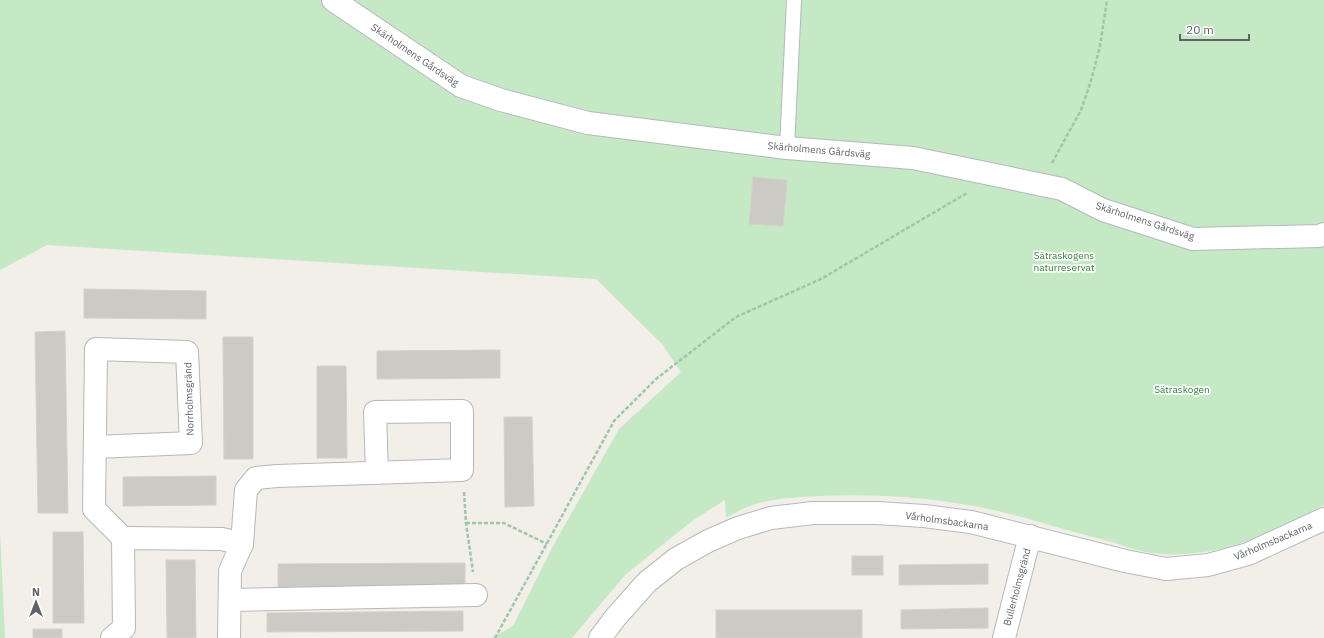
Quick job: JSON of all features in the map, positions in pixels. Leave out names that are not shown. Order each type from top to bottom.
[{"type":"street","name":"Skärholmens Gårdsväg","points":[[333,0],[461,86],[501,100],[588,124],[787,148],[913,158],[1062,189],[1103,210],[1193,239],[1319,236],[1324,234]]},
{"type":"street","name":"Norrholmsgränd","points":[[95,447],[191,443],[187,352],[96,349],[94,509],[123,538]]},
{"type":"street","points":[[229,638],[230,571],[242,544],[246,490],[256,478],[462,470],[462,411],[375,412],[377,473]]},
{"type":"street","name":"Vårholmsbackarna","points":[[600,638],[615,618],[647,582],[676,559],[708,541],[738,528],[771,518],[813,513],[878,513],[924,516],[971,522],[1125,561],[1166,569],[1208,565],[1248,554],[1324,519]]},
{"type":"street","name":"Bullerholmsgränd","points":[[1004,638],[1030,536]]},
{"type":"street","points":[[112,638],[124,628],[123,538],[222,539],[242,544]]},
{"type":"street","points":[[230,600],[476,595]]},
{"type":"lane","points":[[787,148],[794,0]]},
{"type":"path","points":[[1039,184],[1048,171],[1081,110],[1100,46],[1107,0]]},
{"type":"path","points":[[495,638],[614,421],[656,379],[736,317],[821,280],[997,175]]},
{"type":"path","points":[[462,470],[466,523],[476,595]]},
{"type":"path","points":[[466,523],[504,523],[546,544]]},
{"type":"green space","name":"Sätraskogen","points":[[0,0],[1324,0],[1324,505],[1256,538],[1238,544],[1201,553],[1156,554],[1137,550],[1022,517],[946,502],[869,495],[797,497],[758,503],[744,508],[726,518],[725,500],[692,521],[625,575],[572,638],[492,638],[513,626],[553,546],[619,429],[681,372],[662,344],[596,279],[47,245],[0,270]]},
{"type":"green space","points":[[0,531],[5,638],[0,638]]},
{"type":"building","points":[[753,177],[787,180],[783,226],[749,224]]},
{"type":"building","points":[[84,289],[206,291],[206,319],[84,318]]},
{"type":"building","points":[[65,331],[68,513],[38,513],[35,332]]},
{"type":"building","points":[[223,337],[253,337],[253,459],[224,459]]},
{"type":"building","points":[[500,350],[500,378],[377,379],[377,351]]},
{"type":"building","points":[[317,366],[346,366],[347,458],[317,458]]},
{"type":"building","points":[[504,417],[532,417],[534,506],[505,507]]},
{"type":"building","points":[[216,476],[216,505],[123,506],[123,477]]},
{"type":"building","points":[[53,532],[83,532],[84,623],[53,623]]},
{"type":"building","points":[[852,556],[883,556],[883,575],[852,575]]},
{"type":"building","points":[[166,560],[195,560],[196,638],[167,638]]},
{"type":"building","points":[[465,563],[465,585],[278,587],[278,564]]},
{"type":"building","points":[[988,564],[988,584],[899,585],[899,565]]},
{"type":"building","points":[[988,608],[988,628],[901,629],[901,610]]},
{"type":"building","points":[[716,610],[862,610],[862,638],[716,638]]},
{"type":"building","points":[[463,611],[463,631],[267,632],[267,613]]},
{"type":"building","points":[[33,629],[62,629],[62,638],[33,638]]},
{"type":"park label","name":"Sätraskogens naturreservat","points":[[1064,260]]}]
